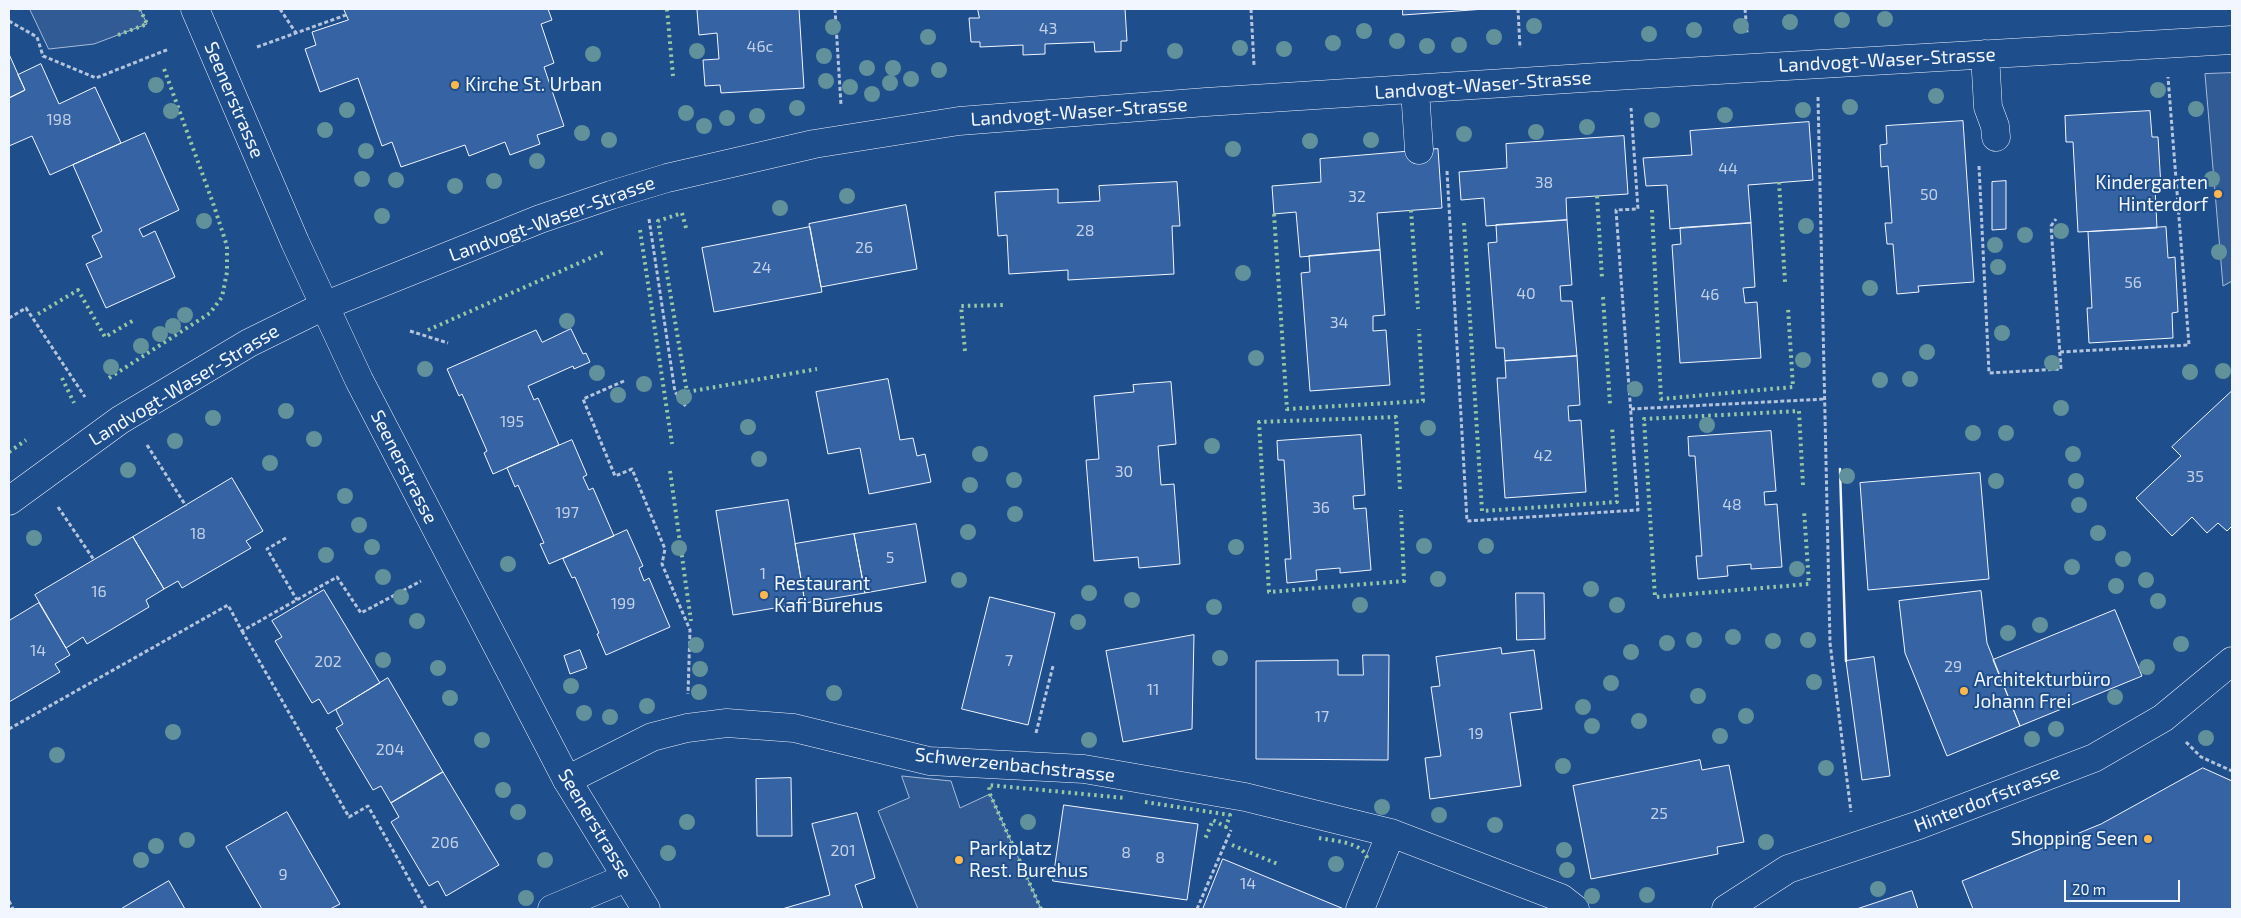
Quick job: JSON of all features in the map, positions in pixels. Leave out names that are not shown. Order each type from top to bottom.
[{"type":"street","name":"Seenerstrasse","points":[[195,9],[295,242],[359,380],[567,780],[646,909]]},
{"type":"street","name":"Landvogt-Waser-Strasse","points":[[9,500],[120,420],[249,343],[324,306],[540,219],[611,195],[667,178],[814,144],[959,122],[1206,102],[2232,40]]},
{"type":"street","points":[[1985,54],[1988,107],[1995,126],[1996,137]]},
{"type":"street","points":[[1415,90],[1419,150]]},
{"type":"street","name":"Hinterdorfstrasse","points":[[1726,909],[1788,870],[2094,758],[2163,718],[2232,661]]},
{"type":"street","name":"Schwerzenbachstrasse","points":[[567,780],[652,737],[687,728],[727,723],[794,728],[929,760],[1084,769],[1244,797],[1391,834],[1561,898],[1575,909]]},
{"type":"street","points":[[1360,909],[1391,834]]},
{"type":"street","points":[[552,909],[626,878]]},
{"type":"path","points":[[280,9],[296,33]]},
{"type":"path","points":[[835,9],[841,108]]},
{"type":"path","points":[[1250,9],[1254,70]]},
{"type":"path","points":[[1518,9],[1520,51]]},
{"type":"path","points":[[1745,9],[1748,36]]},
{"type":"path","points":[[257,47],[346,15]]},
{"type":"path","points":[[9,22],[37,37],[43,56],[96,78],[169,49]]},
{"type":"path","points":[[2060,352],[2188,344],[2168,70]]},
{"type":"path","points":[[1818,91],[1830,643],[1855,847]]},
{"type":"path","points":[[1446,165],[1467,521],[1638,510],[1616,210],[1638,209],[1631,102]]},
{"type":"path","points":[[1979,162],[1989,373],[2061,369],[2051,226],[2056,219]]},
{"type":"path","points":[[648,216],[675,392],[687,408]]},
{"type":"path","points":[[9,318],[26,308],[85,397]]},
{"type":"path","points":[[410,331],[448,344]]},
{"type":"path","points":[[624,381],[583,399],[615,476],[632,469],[665,549],[662,564],[690,630],[688,704]]},
{"type":"path","points":[[1630,409],[1824,399]]},
{"type":"path","points":[[146,445],[186,506]]},
{"type":"path","points":[[56,504],[94,560]]},
{"type":"path","points":[[286,538],[267,549],[297,600]]},
{"type":"path","points":[[242,631],[337,577],[361,612],[421,581]]},
{"type":"path","points":[[9,730],[228,605],[350,817],[368,806],[426,909]]},
{"type":"path","points":[[1028,766],[1052,666]]},
{"type":"path","points":[[2163,718],[2201,757],[2232,771]]},
{"type":"path","points":[[1197,909],[1244,797]]},
{"type":"path","points":[[9,901],[13,909]]},
{"type":"shaded area","points":[[30,9],[140,9],[147,24],[94,44],[49,49]]},
{"type":"shaded area","points":[[2232,73],[2232,281],[2223,286],[2205,74]]},
{"type":"shaded area","name":"Parkplatz Rest. Burehus","points":[[902,776],[951,781],[960,808],[990,794],[1041,909],[918,909],[878,811],[909,798]]},
{"type":"building","name":"Kirche St. Urban","points":[[344,9],[548,9],[552,20],[541,24],[554,63],[544,67],[564,126],[537,135],[540,144],[510,155],[505,142],[469,156],[465,145],[401,167],[392,142],[382,146],[358,78],[320,92],[305,49],[316,45],[312,32],[348,20]]},
{"type":"building","points":[[799,9],[804,88],[721,93],[720,85],[705,86],[703,60],[719,59],[717,33],[699,35],[697,10]]},
{"type":"building","points":[[978,9],[1125,9],[1127,41],[1121,41],[1121,51],[1095,52],[1094,42],[1045,44],[1045,54],[1023,55],[1023,45],[980,47],[980,42],[971,42],[969,18],[979,18]]},
{"type":"building","points":[[1403,9],[1485,9],[1403,15]]},
{"type":"building","points":[[9,54],[25,90],[9,98]]},
{"type":"building","points":[[41,64],[59,104],[95,87],[121,143],[50,175],[32,136],[9,146],[9,98],[25,90],[18,75]]},
{"type":"building","points":[[2150,111],[2152,137],[2158,137],[2161,187],[2155,187],[2157,228],[2078,232],[2073,142],[2066,142],[2065,116]]},
{"type":"building","points":[[1963,121],[1974,282],[1918,286],[1919,292],[1897,294],[1893,244],[1887,244],[1885,223],[1892,223],[1888,166],[1881,167],[1880,145],[1887,144],[1886,126]]},
{"type":"building","points":[[1809,122],[1813,180],[1748,185],[1751,223],[1670,229],[1667,185],[1646,186],[1643,158],[1692,155],[1690,131]]},
{"type":"building","points":[[145,133],[179,210],[139,229],[143,237],[155,231],[175,277],[106,308],[86,264],[102,257],[92,236],[102,231],[73,165]]},
{"type":"building","points":[[1624,136],[1628,194],[1566,198],[1567,220],[1486,226],[1484,198],[1461,200],[1459,172],[1507,168],[1506,144]]},
{"type":"building","points":[[1438,149],[1442,208],[1377,213],[1380,250],[1300,257],[1296,212],[1274,214],[1272,186],[1321,182],[1320,159]]},
{"type":"building","points":[[2006,181],[2006,229],[1992,230],[1992,182]]},
{"type":"building","points":[[1177,182],[1180,226],[1172,226],[1174,274],[1068,280],[1068,270],[1009,274],[1007,235],[998,236],[995,192],[1058,189],[1058,203],[1100,201],[1099,186]]},
{"type":"building","points":[[906,205],[917,269],[821,287],[809,224]]},
{"type":"building","points":[[1567,220],[1572,285],[1560,286],[1561,301],[1572,301],[1577,356],[1505,361],[1504,348],[1496,348],[1488,243],[1497,242],[1496,225]]},
{"type":"building","points":[[1751,223],[1755,287],[1743,288],[1745,303],[1757,302],[1761,358],[1680,363],[1672,245],[1681,244],[1680,228]]},
{"type":"building","points":[[810,227],[822,292],[714,312],[702,248]]},
{"type":"building","points":[[2166,227],[2168,258],[2175,257],[2178,312],[2172,313],[2173,338],[2089,343],[2087,308],[2092,308],[2088,232]]},
{"type":"building","points":[[1380,250],[1385,315],[1373,316],[1373,331],[1386,330],[1390,385],[1310,391],[1301,273],[1310,272],[1309,256]]},
{"type":"building","points":[[571,329],[583,354],[586,353],[590,362],[574,369],[573,366],[528,386],[534,400],[538,398],[559,445],[493,474],[484,453],[487,451],[462,394],[459,396],[447,369],[536,330],[542,342]]},
{"type":"building","points":[[1577,356],[1580,405],[1568,406],[1569,421],[1581,420],[1586,492],[1505,498],[1497,378],[1506,378],[1505,361]]},
{"type":"building","points":[[888,379],[900,440],[913,438],[917,456],[925,454],[931,482],[869,494],[860,448],[828,454],[816,392]]},
{"type":"building","points":[[1171,382],[1176,444],[1158,446],[1161,485],[1174,484],[1180,564],[1139,568],[1138,557],[1094,561],[1086,460],[1099,459],[1094,396],[1134,392],[1133,385]]},
{"type":"building","points":[[2232,391],[2232,526],[2227,531],[2218,523],[2207,533],[2192,517],[2172,536],[2136,498],[2181,456],[2172,447]]},
{"type":"building","points":[[1771,431],[1776,491],[1764,492],[1765,505],[1777,504],[1782,567],[1751,569],[1751,564],[1727,566],[1728,576],[1698,579],[1696,556],[1702,556],[1695,456],[1689,456],[1688,437]]},
{"type":"building","points":[[1361,435],[1365,495],[1353,496],[1354,509],[1366,508],[1371,570],[1340,573],[1340,568],[1316,570],[1317,580],[1287,583],[1285,559],[1291,559],[1284,460],[1278,460],[1277,441]]},
{"type":"building","points":[[572,440],[587,475],[583,477],[589,490],[593,488],[614,536],[549,564],[540,544],[544,543],[518,485],[515,487],[507,468]]},
{"type":"building","points":[[1980,473],[1989,579],[1868,590],[1860,483]]},
{"type":"building","points":[[232,478],[263,531],[246,541],[251,548],[182,588],[178,581],[164,589],[133,537]]},
{"type":"building","points":[[788,500],[805,603],[733,615],[716,511]]},
{"type":"building","points":[[916,524],[926,582],[865,593],[854,534]]},
{"type":"building","points":[[627,530],[643,566],[639,568],[644,581],[649,578],[670,627],[606,655],[597,634],[599,633],[575,577],[572,578],[563,559]]},
{"type":"building","points":[[854,534],[865,593],[805,603],[795,544]]},
{"type":"building","points":[[133,537],[164,589],[146,600],[149,607],[87,644],[83,637],[66,648],[35,595]]},
{"type":"building","points":[[324,590],[380,683],[328,714],[319,699],[312,703],[275,641],[282,637],[272,621]]},
{"type":"building","points":[[1981,591],[1987,643],[2020,726],[1947,756],[1905,653],[1899,601]]},
{"type":"building","points":[[1516,593],[1544,593],[1545,639],[1517,640]]},
{"type":"building","points":[[990,597],[1055,613],[1028,725],[962,709]]},
{"type":"building","points":[[39,603],[70,655],[55,664],[60,672],[9,702],[9,621]]},
{"type":"building","points":[[2115,610],[2142,676],[2020,726],[1993,660]]},
{"type":"building","points":[[1194,635],[1192,729],[1123,742],[1106,651]]},
{"type":"building","points":[[1501,648],[1502,654],[1534,650],[1542,709],[1510,713],[1521,786],[1430,799],[1425,758],[1441,756],[1431,687],[1440,686],[1436,657]]},
{"type":"building","points":[[580,650],[587,668],[570,674],[564,656]]},
{"type":"building","points":[[1363,655],[1389,655],[1388,760],[1256,759],[1256,661],[1338,660],[1338,675],[1363,675]]},
{"type":"building","points":[[1874,657],[1890,776],[1862,780],[1846,661]]},
{"type":"building","points":[[388,678],[443,772],[391,803],[381,786],[373,790],[336,728],[343,724],[336,710]]},
{"type":"building","points":[[1700,760],[1702,770],[1729,765],[1744,842],[1717,847],[1718,854],[1591,879],[1573,786]]},
{"type":"building","name":"Shopping Seen","points":[[2203,768],[2232,781],[2232,909],[1973,909],[1962,881],[2101,824]]},
{"type":"building","points":[[443,772],[499,865],[446,896],[438,881],[429,886],[391,822],[399,817],[391,803]]},
{"type":"building","points":[[791,778],[792,836],[757,836],[756,779]]},
{"type":"building","points":[[1064,805],[1198,824],[1187,900],[1053,881]]},
{"type":"building","points":[[287,812],[340,904],[330,909],[262,909],[226,847]]},
{"type":"building","points":[[857,813],[875,878],[855,885],[863,909],[782,909],[830,895],[812,824]]},
{"type":"building","points":[[1223,859],[1344,909],[1203,909]]},
{"type":"building","points":[[169,881],[185,909],[121,909]]},
{"type":"building","points":[[1912,891],[1918,909],[1857,909]]},
{"type":"hedge","points":[[118,35],[147,24],[140,9]]},
{"type":"hedge","points":[[667,9],[673,76]]},
{"type":"hedge","points":[[109,378],[210,313],[222,297],[227,272],[227,246],[163,66]]},
{"type":"hedge","points":[[1779,182],[1785,282]]},
{"type":"hedge","points":[[1597,196],[1602,278]]},
{"type":"hedge","points":[[1411,210],[1418,309]]},
{"type":"hedge","points":[[1652,210],[1661,399],[1793,387],[1788,308]]},
{"type":"hedge","points":[[686,228],[682,213],[658,221],[687,392],[817,369]]},
{"type":"hedge","points":[[1274,214],[1287,409],[1423,401],[1419,329]]},
{"type":"hedge","points":[[1464,223],[1482,511],[1617,502],[1612,426]]},
{"type":"hedge","points":[[640,230],[672,444]]},
{"type":"hedge","points":[[428,330],[604,252]]},
{"type":"hedge","points":[[38,314],[78,290],[105,337],[134,320]]},
{"type":"hedge","points":[[1603,297],[1610,404]]},
{"type":"hedge","points":[[965,351],[961,306],[1004,305]]},
{"type":"hedge","points":[[62,378],[74,403]]},
{"type":"hedge","points":[[1803,485],[1799,411],[1644,419],[1655,597],[1809,584],[1804,510]]},
{"type":"hedge","points":[[1400,489],[1396,417],[1259,422],[1269,592],[1404,581],[1401,510]]},
{"type":"hedge","points":[[9,452],[26,440]]},
{"type":"hedge","points":[[670,471],[691,621]]},
{"type":"hedge","points":[[1041,909],[990,794],[989,785],[1125,798]]},
{"type":"hedge","points":[[1145,802],[1230,815],[1226,827],[1213,820],[1205,839]]},
{"type":"hedge","points":[[1319,838],[1354,845],[1367,858]]},
{"type":"hedge","points":[[1232,845],[1280,865]]},
{"type":"wall","points":[[1840,469],[1846,661]]},
{"type":"place","name":"Kirche St. Urban","points":[[455,85]]},
{"type":"place","name":"Kindergarten Hinterdorf","points":[[2218,194]]},
{"type":"place","name":"Restaurant Kafi Burehus","points":[[764,595]]},
{"type":"place","name":"Architekturbüro Johann Frei","points":[[1964,691]]},
{"type":"place","name":"Shopping Seen","points":[[2148,839]]},
{"type":"place","name":"Parkplatz Rest. Burehus","points":[[959,860]]}]
